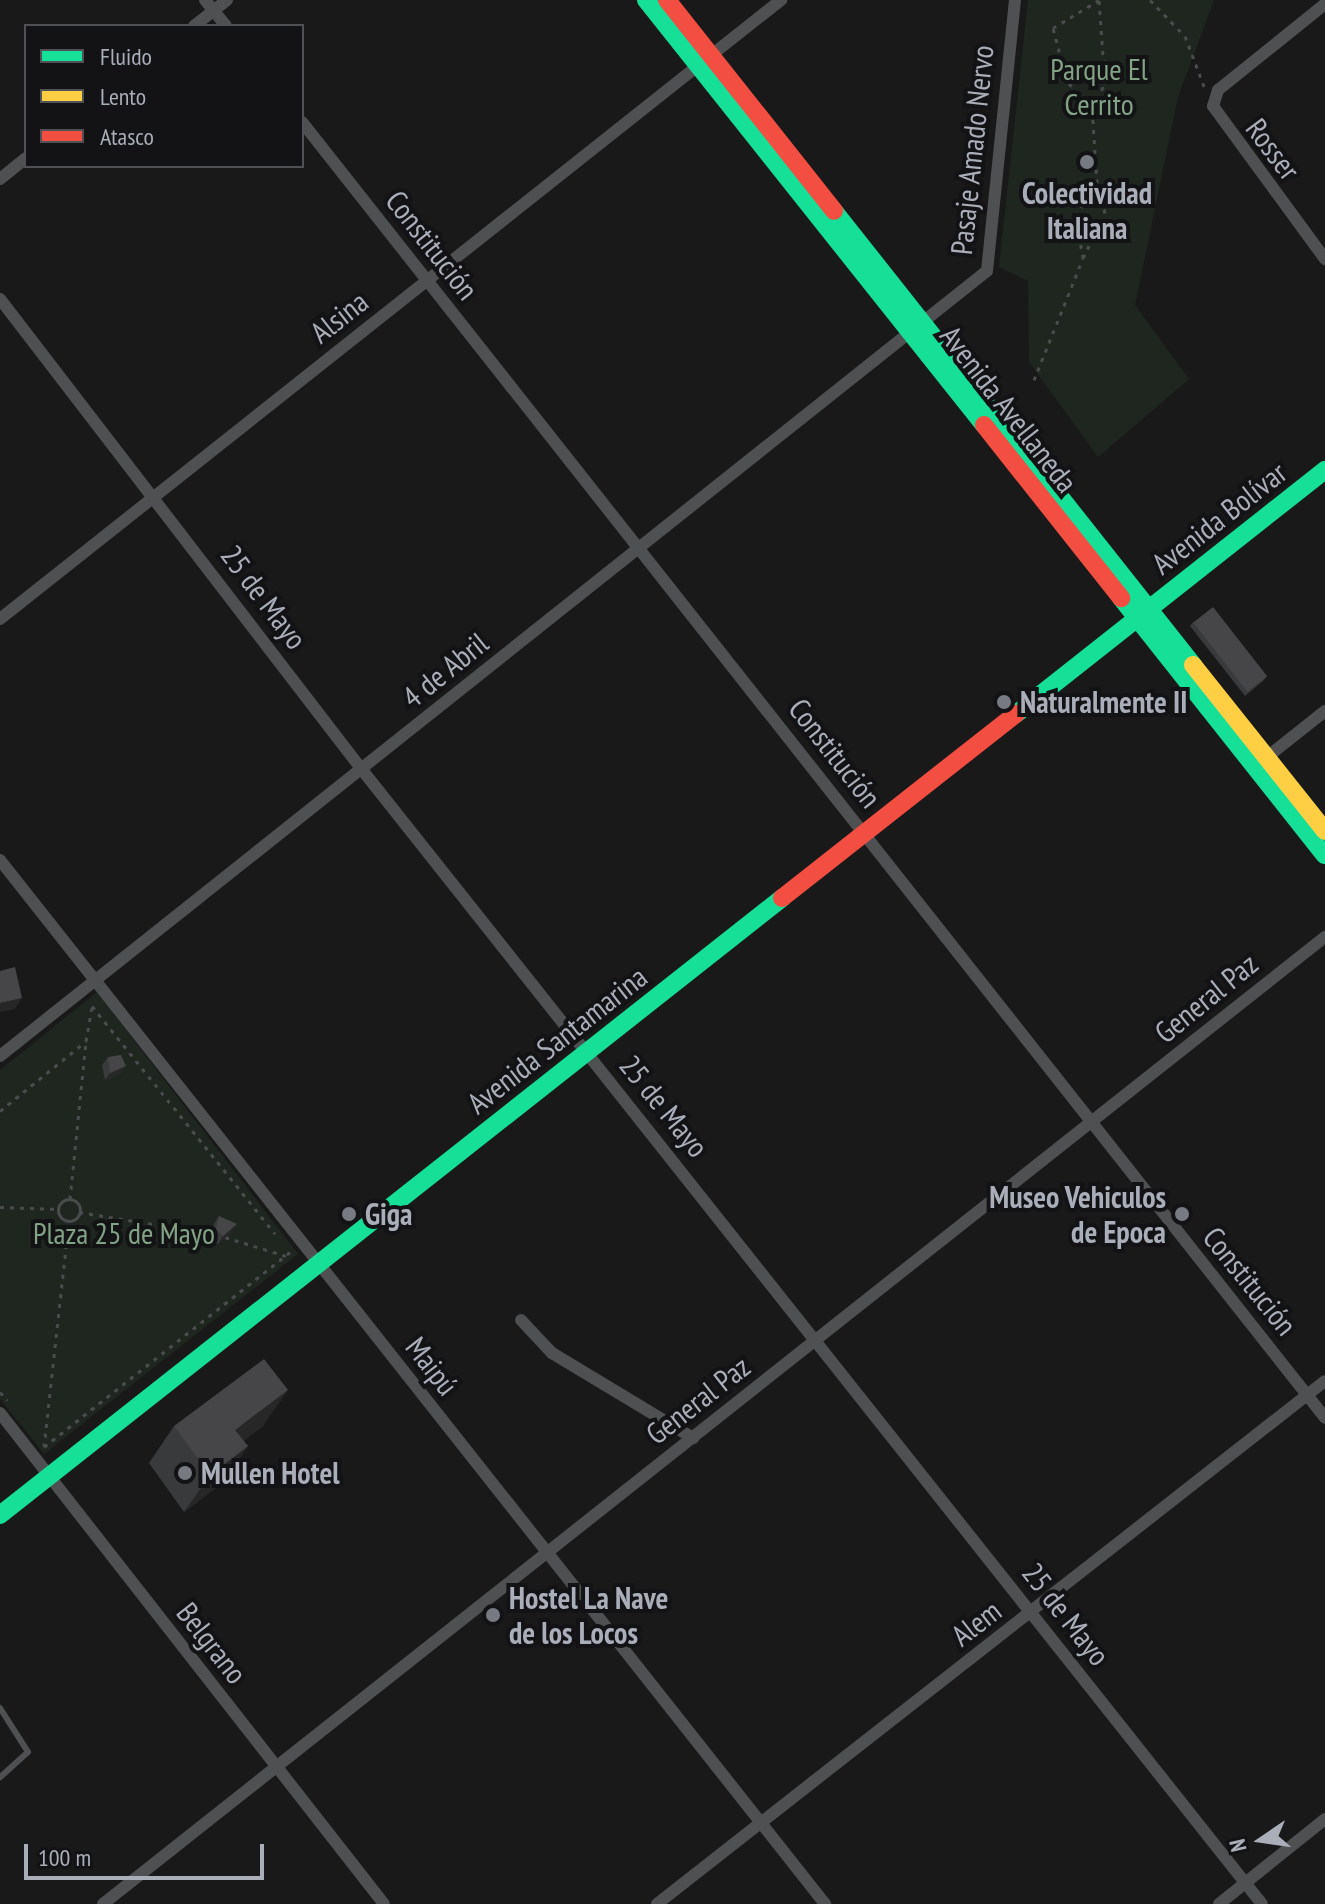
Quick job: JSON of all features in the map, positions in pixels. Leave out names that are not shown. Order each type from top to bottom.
[{"type":"main road","name":"Avenida Avellaneda","points":[[646,0],[704,61],[917,328],[1143,614],[1325,855]]},
{"type":"main road","name":"Avenida Avellaneda","points":[[667,0],[704,61]]},
{"type":"main road","name":"Avenida Bolívar","points":[[1143,614],[1325,470]]},
{"type":"main road","name":"Avenida Avellaneda","points":[[1143,614],[1267,757],[1325,831]]},
{"type":"main road","name":"Avenida Santamarina","points":[[0,1515],[1143,614]]},
{"type":"street","points":[[196,24],[210,5],[227,0]]},
{"type":"street","name":"Alsina","points":[[0,619],[781,0]]},
{"type":"street","name":"Pasaje Amado Nervo","points":[[917,328],[987,271],[1015,0]]},
{"type":"street","points":[[1213,106],[1218,90],[1325,4]]},
{"type":"street","points":[[210,5],[224,24]]},
{"type":"street","name":"Rosser","points":[[1213,106],[1325,259]]},
{"type":"street","name":"Constitución","points":[[304,125],[1325,1418]]},
{"type":"street","points":[[0,179],[24,160]]},
{"type":"street","name":"25 de Mayo","points":[[0,299],[155,495],[363,771],[1262,1904]]},
{"type":"street","name":"4 de Abril","points":[[0,1056],[363,771],[639,547],[917,328]]},
{"type":"street","points":[[1267,757],[1325,711]]},
{"type":"street","name":"Maipú","points":[[0,860],[825,1904]]},
{"type":"street","name":"General Paz","points":[[103,1904],[1325,937]]},
{"type":"street","points":[[521,1320],[563,1361],[693,1438]]},
{"type":"street","name":"Alem","points":[[657,1904],[1325,1381]]},
{"type":"street","name":"Belgrano","points":[[0,1413],[274,1768],[384,1904]]},
{"type":"street","points":[[1219,1904],[1325,1819]]},
{"type":"lane","points":[[0,1708],[28,1752],[0,1777]]},
{"type":"path","points":[[1034,380],[1083,258],[1105,213],[1097,183],[1092,108],[1105,84],[1099,0],[1053,28],[1067,81],[1092,108]]},
{"type":"path","points":[[1150,0],[1185,36],[1213,106]]},
{"type":"path","points":[[1083,258],[1076,216],[1097,183]]},
{"type":"path","points":[[92,1006],[287,1257],[206,1232],[79,1212],[70,1199],[92,1006]]},
{"type":"path","points":[[0,1111],[86,1041]]},
{"type":"path","points":[[0,1207],[58,1209],[70,1199]]},
{"type":"path","points":[[58,1209],[69,1220]]},
{"type":"path","points":[[79,1212],[69,1220],[44,1447],[287,1257]]},
{"type":"green space","name":"Parque El Cerrito","points":[[1028,0],[1214,0],[1178,97],[1135,305],[1189,379],[1098,457],[1029,362],[1028,281],[999,267]]},
{"type":"green space","name":"Plaza 25 de Mayo","points":[[97,992],[298,1254],[44,1454],[0,1399],[0,1070]]},
{"type":"building","points":[[1213,607],[1267,676],[1247,692],[1193,622]]},
{"type":"building","points":[[15,967],[22,998],[0,1003],[0,971]]},
{"type":"building","points":[[121,1055],[126,1066],[110,1073],[108,1057]]},
{"type":"building","points":[[219,1216],[237,1224],[223,1236],[216,1229]]},
{"type":"building","points":[[264,1359],[288,1390],[235,1430],[248,1446],[210,1475],[174,1426]]},
{"type":"traffic: fast","points":[[646,0],[984,425]]},
{"type":"traffic: fast","points":[[834,211],[1193,665]]},
{"type":"traffic: fast","points":[[1016,714],[1325,470]]},
{"type":"traffic: fast","points":[[1121,598],[1325,855]]},
{"type":"traffic: fast","points":[[0,1515],[782,898]]},
{"type":"traffic: slow","points":[[1193,665],[1325,831]]},
{"type":"traffic: jam","points":[[667,0],[834,211]]},
{"type":"traffic: jam","points":[[984,425],[1121,598]]},
{"type":"traffic: jam","points":[[782,898],[1016,714]]},
{"type":"place","name":"Colectividad Italiana","points":[[1087,162]]},
{"type":"place","name":"Naturalmente II","points":[[1004,702]]},
{"type":"place","name":"Giga","points":[[349,1214]]},
{"type":"place","name":"Museo Vehiculos de Epoca","points":[[1182,1214]]},
{"type":"place","name":"Mullen Hotel","points":[[185,1473]]},
{"type":"place","name":"Hostel La Nave de los Locos","points":[[493,1615]]}]
